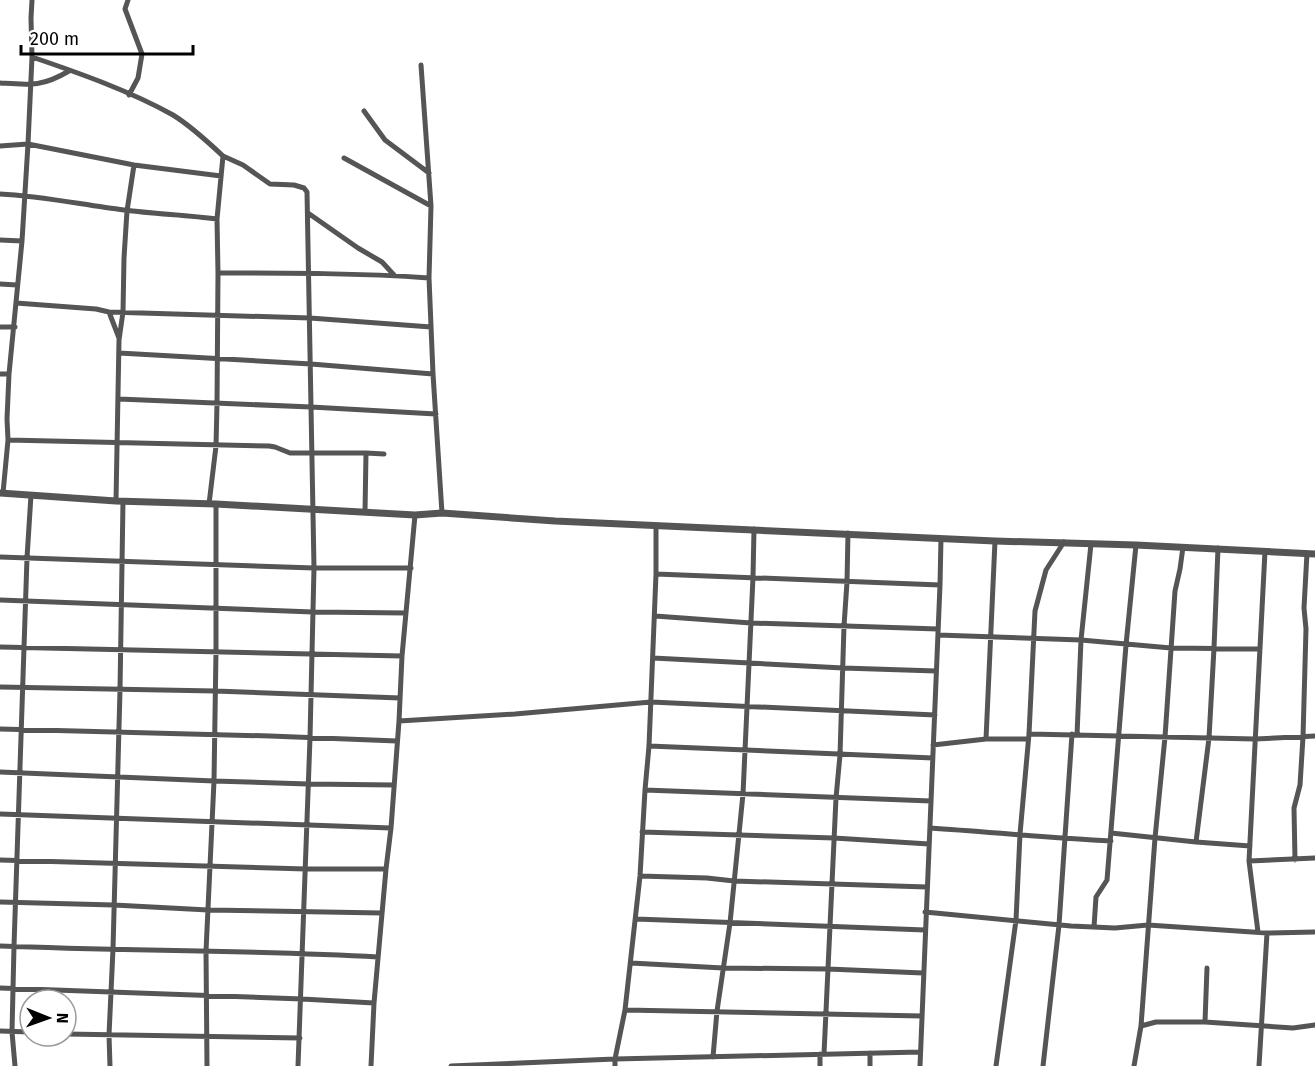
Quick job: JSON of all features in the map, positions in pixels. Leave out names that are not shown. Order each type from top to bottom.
[{"type":"street","points":[[32,0],[32,57],[25,195],[15,327],[3,419],[8,440],[1,493],[415,515],[442,513],[544,520],[1315,554]]},
{"type":"street","points":[[128,0],[125,9],[142,54],[138,78],[129,95]]},
{"type":"street","points":[[32,57],[69,70],[174,116],[223,156],[243,165],[270,184],[294,184],[304,188],[307,192],[314,568],[302,999],[298,1066]]},
{"type":"street","points":[[421,65],[431,206],[429,278],[442,513]]},
{"type":"street","points":[[0,83],[30,85],[54,80],[69,70]]},
{"type":"street","points":[[364,111],[385,140],[429,173]]},
{"type":"street","points":[[0,146],[28,144],[134,165],[221,176]]},
{"type":"street","points":[[207,1066],[206,951],[214,781],[216,651],[213,504],[218,359],[217,219],[223,156]]},
{"type":"street","points":[[344,158],[431,206]]},
{"type":"street","points":[[110,1066],[109,1035],[120,690],[120,605],[123,561],[117,443],[119,340],[123,312],[127,211],[134,165]]},
{"type":"street","points":[[0,194],[25,195],[127,211],[217,219]]},
{"type":"street","points":[[308,213],[382,262],[394,275]]},
{"type":"street","points":[[0,240],[22,241]]},
{"type":"street","points":[[218,273],[394,275],[429,278]]},
{"type":"street","points":[[0,284],[17,285]]},
{"type":"street","points":[[16,303],[109,312],[310,318],[431,327]]},
{"type":"street","points":[[109,312],[119,340]]},
{"type":"street","points":[[0,327],[15,327]]},
{"type":"street","points":[[119,353],[311,364],[433,374]]},
{"type":"street","points":[[0,374],[9,374]]},
{"type":"street","points":[[119,399],[436,414]]},
{"type":"street","points":[[8,440],[269,446],[290,453],[384,454]]},
{"type":"street","points":[[365,512],[366,453]]},
{"type":"street","points":[[15,1066],[12,1032],[14,946],[31,495]]},
{"type":"street","points":[[371,1066],[374,1003],[391,828],[402,656],[415,515]]},
{"type":"street","points":[[615,1066],[625,1010],[640,876],[655,616],[656,525]]},
{"type":"street","points":[[713,1057],[743,794],[754,529]]},
{"type":"street","points":[[820,1066],[826,1013],[840,755],[848,533]]},
{"type":"street","points":[[920,1066],[941,538]]},
{"type":"street","points":[[986,739],[995,541]]},
{"type":"street","points":[[996,1066],[1016,920],[1035,611],[1046,570],[1064,542]]},
{"type":"street","points":[[1043,1066],[1059,925],[1064,839],[1091,544]]},
{"type":"street","points":[[1094,927],[1096,897],[1107,882],[1136,545]]},
{"type":"street","points":[[1134,1066],[1140,1026],[1175,591],[1183,547]]},
{"type":"street","points":[[1196,842],[1209,738],[1218,548]]},
{"type":"street","points":[[1258,932],[1249,861],[1265,551]]},
{"type":"street","points":[[1295,860],[1294,808],[1300,785],[1303,737],[1306,629],[1304,608],[1307,553]]},
{"type":"street","points":[[0,557],[314,568],[411,568]]},
{"type":"street","points":[[656,574],[940,585]]},
{"type":"street","points":[[0,600],[313,612],[406,613]]},
{"type":"street","points":[[655,616],[751,623],[844,626],[991,637],[1081,640],[1171,648],[1260,649]]},
{"type":"street","points":[[0,647],[402,656]]},
{"type":"street","points":[[653,658],[936,671]]},
{"type":"street","points":[[0,687],[215,691],[400,698]]},
{"type":"street","points":[[399,721],[651,702],[935,715]]},
{"type":"street","points":[[0,729],[397,741]]},
{"type":"street","points":[[933,745],[1028,736],[1165,736],[1255,739],[1315,736]]},
{"type":"street","points":[[649,746],[933,758]]},
{"type":"street","points":[[0,772],[214,781],[394,785]]},
{"type":"street","points":[[645,790],[931,801]]},
{"type":"street","points":[[0,814],[391,828]]},
{"type":"street","points":[[930,828],[1111,841]]},
{"type":"street","points":[[642,832],[834,838],[929,844]]},
{"type":"street","points":[[1111,833],[1250,846]]},
{"type":"street","points":[[1249,861],[1315,858]]},
{"type":"street","points":[[0,860],[306,869],[386,869]]},
{"type":"street","points":[[640,876],[927,887]]},
{"type":"street","points":[[0,902],[208,910],[382,913]]},
{"type":"street","points":[[925,912],[1094,927],[1148,925],[1268,933],[1315,932]]},
{"type":"street","points":[[636,919],[925,930]]},
{"type":"street","points":[[1259,1066],[1268,933]]},
{"type":"street","points":[[0,945],[378,957]]},
{"type":"street","points":[[631,963],[723,968],[923,973]]},
{"type":"street","points":[[1205,1022],[1207,968]]},
{"type":"street","points":[[0,988],[374,1003]]},
{"type":"street","points":[[625,1010],[921,1016]]},
{"type":"street","points":[[1140,1026],[1156,1022],[1205,1022],[1293,1028],[1315,1025]]},
{"type":"street","points":[[0,1031],[18,1032]]},
{"type":"street","points":[[78,1034],[300,1038]]},
{"type":"street","points":[[453,1066],[615,1059],[920,1052]]},
{"type":"street","points":[[870,1053],[870,1066]]}]
